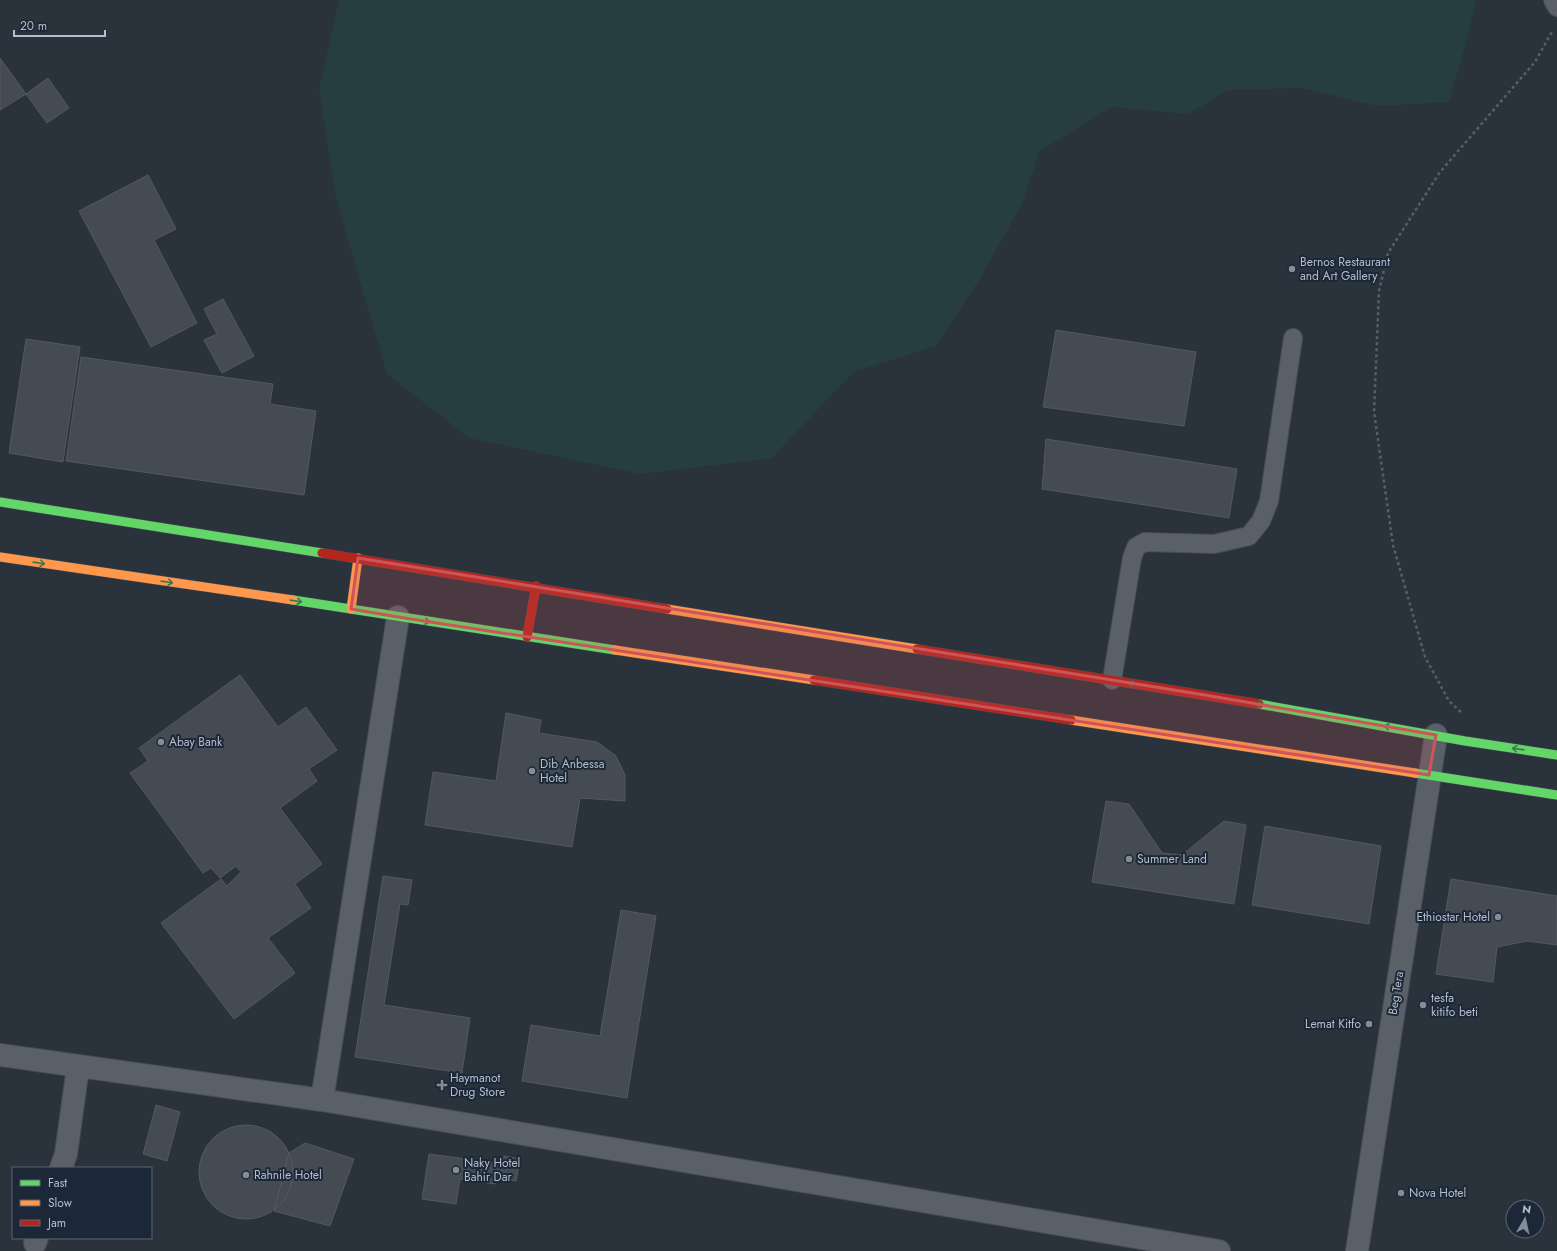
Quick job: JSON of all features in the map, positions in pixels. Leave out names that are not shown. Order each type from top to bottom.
[{"type":"highway","points":[[0,502],[536,586],[1112,680],[1495,746],[1557,755]]},
{"type":"highway","points":[[0,557],[351,609],[1557,795]]},
{"type":"highway","points":[[351,609],[358,558]]},
{"type":"highway","points":[[527,637],[536,586]]},
{"type":"street","points":[[322,1100],[398,617]]},
{"type":"street","name":"Beg Tera","points":[[1357,1251],[1436,735]]},
{"type":"street","points":[[0,1055],[322,1100],[1219,1251]]},
{"type":"street","points":[[62,1167],[66,1154],[78,1067]]},
{"type":"lane","points":[[1553,0],[1557,7]]},
{"type":"lane","points":[[1112,680],[1132,558],[1136,546],[1145,542],[1214,544],[1249,536],[1261,521],[1269,501],[1293,338]]},
{"type":"path","points":[[1464,716],[1449,701],[1425,657],[1393,545],[1374,412],[1379,291],[1388,253],[1440,172],[1535,62],[1553,29]]},
{"type":"highlighted area","points":[[358,558],[1205,695],[1436,735],[1429,775],[398,617],[351,609]]},
{"type":"green space","points":[[339,0],[1476,0],[1468,36],[1449,102],[1377,106],[1301,88],[1228,90],[1188,114],[1112,107],[1040,151],[1022,204],[981,277],[936,346],[853,372],[772,458],[641,474],[469,438],[387,374],[336,198],[319,89]]},
{"type":"building","points":[[0,58],[26,94],[0,110]]},
{"type":"building","points":[[48,78],[69,108],[47,123],[26,94]]},
{"type":"building","points":[[148,175],[176,229],[154,240],[197,323],[151,347],[79,211]]},
{"type":"building","points":[[223,299],[254,356],[222,373],[204,340],[217,334],[204,309]]},
{"type":"building","points":[[1056,330],[1196,352],[1184,426],[1043,407]]},
{"type":"building","points":[[26,339],[80,347],[63,462],[9,453]]},
{"type":"building","points":[[81,357],[273,384],[270,404],[316,411],[304,495],[66,461]]},
{"type":"building","points":[[1046,439],[1237,469],[1229,518],[1042,489]]},
{"type":"building","points":[[240,675],[278,727],[306,707],[337,750],[309,769],[317,781],[280,808],[322,864],[295,884],[311,908],[268,938],[295,973],[234,1019],[161,923],[221,879],[227,886],[241,872],[236,866],[220,878],[211,868],[203,873],[130,773],[148,761],[139,748]]},
{"type":"building","points":[[506,713],[541,720],[539,733],[597,742],[616,756],[625,775],[625,801],[580,798],[572,847],[425,825],[433,772],[496,781]]},
{"type":"building","points":[[1106,801],[1129,804],[1162,853],[1182,855],[1224,821],[1246,825],[1234,904],[1092,882]]},
{"type":"building","points":[[1265,826],[1381,846],[1369,924],[1252,905]]},
{"type":"building","points":[[383,876],[412,880],[408,905],[400,904],[384,1005],[470,1018],[462,1073],[355,1057]]},
{"type":"building","points":[[1451,879],[1557,896],[1557,945],[1527,941],[1497,947],[1493,982],[1436,974]]},
{"type":"building","points":[[621,910],[656,916],[627,1098],[522,1081],[531,1025],[600,1036]]},
{"type":"building","points":[[156,1105],[180,1112],[167,1161],[143,1154]]},
{"type":"building","name":"Rahnile Hotel","points":[[246,1125],[264,1129],[279,1139],[289,1154],[293,1172],[289,1190],[279,1205],[264,1215],[246,1219],[228,1215],[213,1205],[203,1190],[199,1172],[203,1154],[213,1139],[228,1129]]},
{"type":"building","points":[[305,1143],[354,1159],[330,1226],[274,1211],[289,1153]]},
{"type":"building","points":[[429,1154],[502,1164],[504,1156],[520,1159],[516,1181],[496,1178],[495,1184],[460,1179],[456,1204],[422,1199]]},
{"type":"traffic: fast","points":[[0,502],[322,553]]},
{"type":"traffic: fast","points":[[293,600],[615,650]]},
{"type":"traffic: fast","points":[[1259,704],[1465,741],[1557,755]]},
{"type":"traffic: fast","points":[[1415,773],[1557,795]]},
{"type":"traffic: slow","points":[[0,557],[293,600]]},
{"type":"traffic: slow","points":[[351,609],[358,558]]},
{"type":"traffic: slow","points":[[667,609],[917,649]]},
{"type":"traffic: slow","points":[[615,650],[814,680]]},
{"type":"traffic: slow","points":[[1071,720],[1415,773]]},
{"type":"traffic: jam","points":[[322,553],[667,609]]},
{"type":"traffic: jam","points":[[527,637],[536,586]]},
{"type":"traffic: jam","points":[[917,649],[1259,704]]},
{"type":"traffic: jam","points":[[814,680],[1071,720]]},
{"type":"place","name":"Bernos Restaurant and Art Gallery","points":[[1292,269]]},
{"type":"place","name":"Abay Bank","points":[[161,742]]},
{"type":"place","name":"Dib Anbessa Hotel","points":[[532,771]]},
{"type":"place","name":"Summer Land","points":[[1129,859]]},
{"type":"place","name":"Ethiostar Hotel","points":[[1498,917]]},
{"type":"place","name":"tesfa kitifo beti","points":[[1423,1005]]},
{"type":"place","name":"Lemat Kitfo","points":[[1369,1024]]},
{"type":"place","name":"Haymanot Drug Store","points":[[442,1085]]},
{"type":"place","name":"Naky Hotel Bahir Dar","points":[[456,1170]]},
{"type":"place","name":"Rahnile Hotel","points":[[246,1175]]},
{"type":"place","name":"Nova Hotel","points":[[1401,1193]]}]
